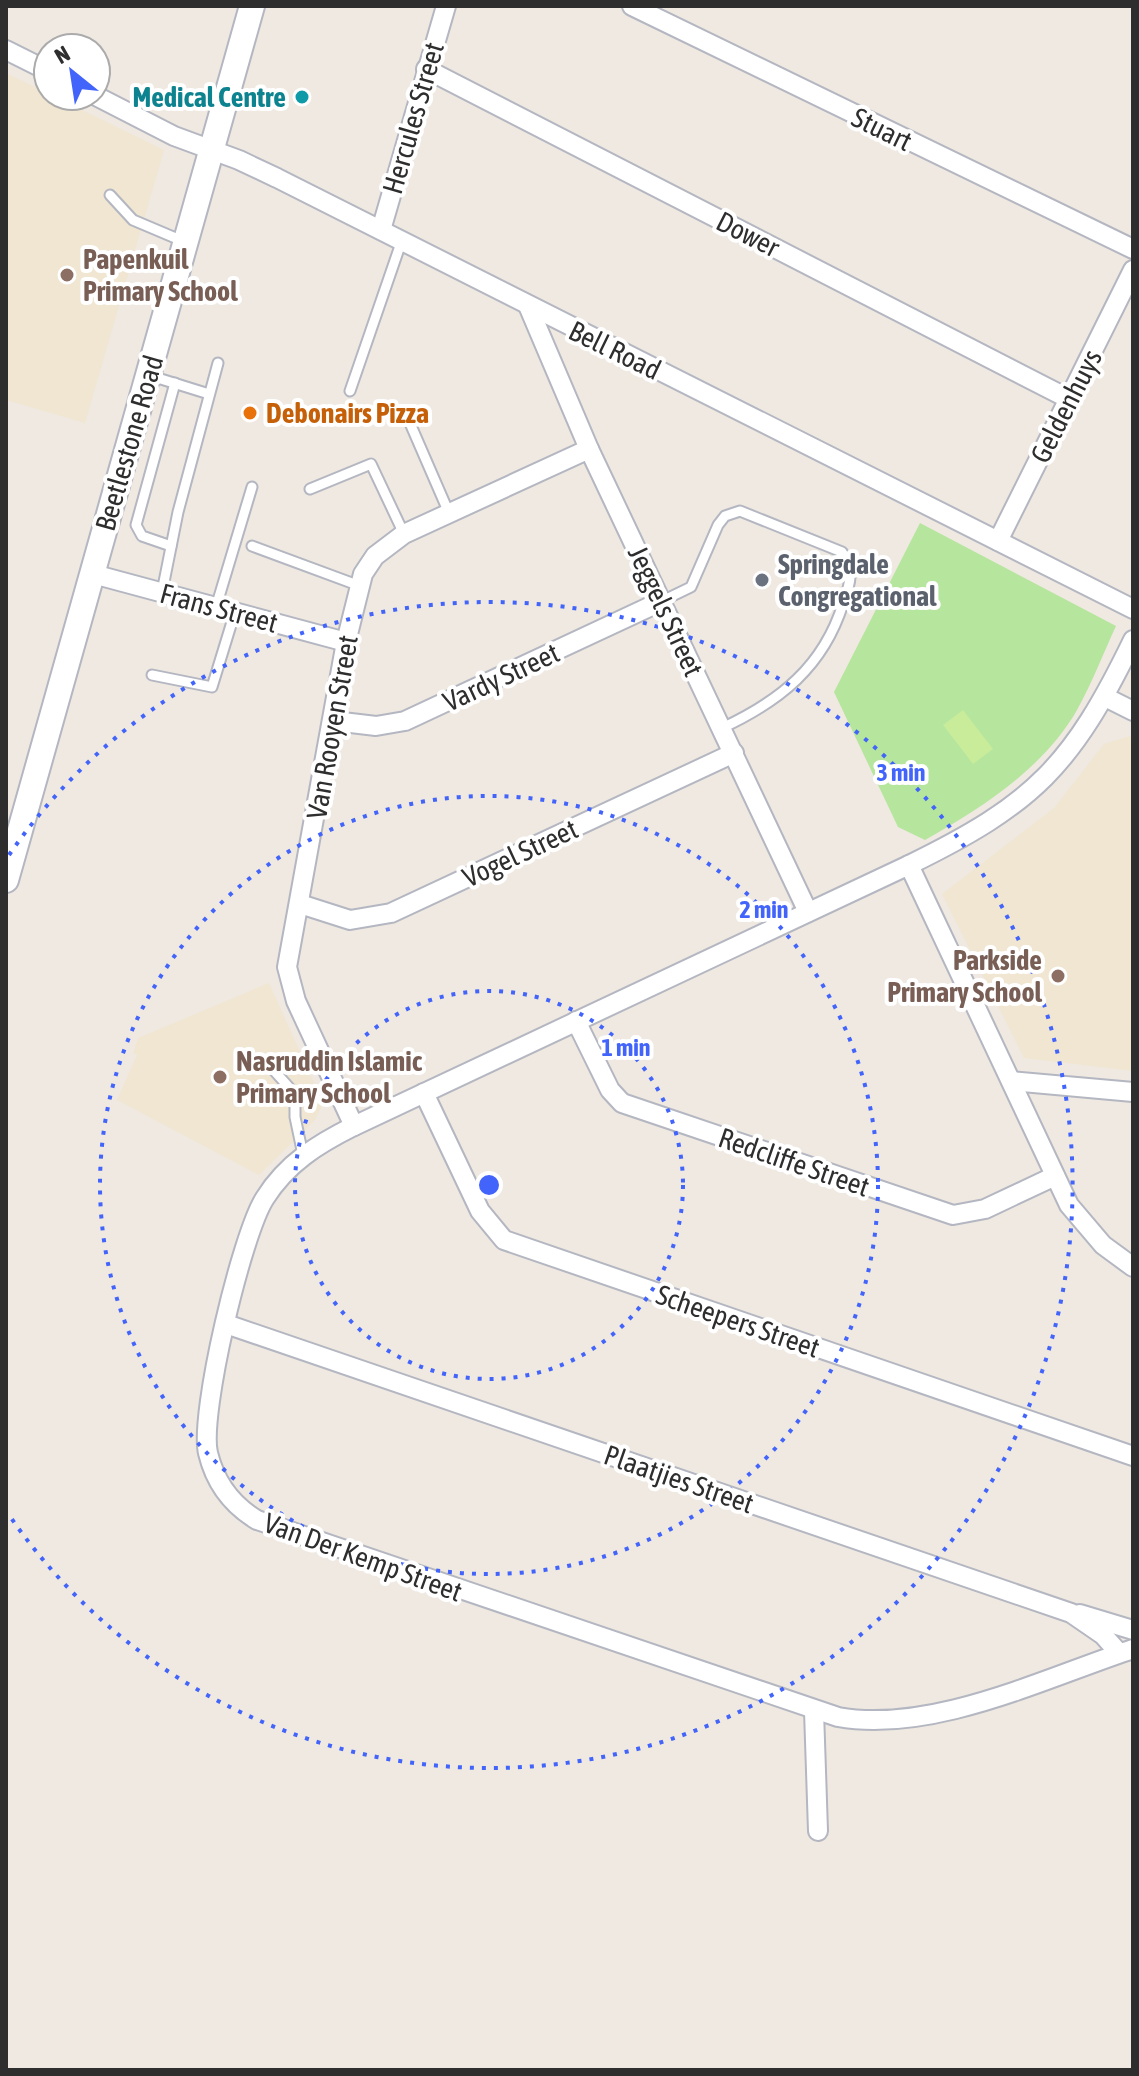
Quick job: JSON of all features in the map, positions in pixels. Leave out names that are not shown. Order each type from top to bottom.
[{"type":"street","name":"Beetlestone Road","points":[[6,880],[252,6]]},
{"type":"street","name":"Hercules Street","points":[[381,230],[446,6]]},
{"type":"street","name":"Stuart","points":[[632,6],[1133,249]]},
{"type":"street","points":[[6,50],[32,63]]},
{"type":"street","name":"Dower","points":[[426,69],[1069,399]]},
{"type":"street","name":"Bell Road","points":[[112,104],[164,132],[211,149],[402,240],[529,308],[1133,609]]},
{"type":"street","name":"Geldenhuys","points":[[998,541],[1133,270]]},
{"type":"street","name":"Jeggels Street","points":[[529,308],[589,449],[808,912]]},
{"type":"street","name":"Van Rooyen Street","points":[[354,1126],[289,981],[288,954],[300,904],[346,642],[360,586],[375,556],[404,534],[589,449]]},
{"type":"street","name":"Frans Street","points":[[93,574],[346,642]]},
{"type":"street","name":"Vardy Street","points":[[334,721],[376,726],[405,721],[662,601]]},
{"type":"street","name":"Van Der Kemp Street","points":[[1126,1651],[913,1719],[868,1721],[814,1711],[323,1545],[247,1514],[219,1482],[206,1438],[243,1248],[255,1216],[274,1185],[303,1155],[354,1126],[909,865],[986,825],[1036,788],[1075,745],[1105,697],[1133,640]]},
{"type":"street","points":[[1105,697],[1133,711]]},
{"type":"street","name":"Vogel Street","points":[[300,904],[350,920],[391,913],[734,753]]},
{"type":"street","points":[[909,865],[1069,1205],[1093,1236],[1133,1267]]},
{"type":"street","name":"Redcliffe Street","points":[[576,1021],[610,1090],[622,1103],[953,1215],[985,1209],[1055,1176]]},
{"type":"street","points":[[1011,1081],[1133,1092]]},
{"type":"street","name":"Scheepers Street","points":[[424,1093],[480,1211],[504,1240],[1133,1456]]},
{"type":"street","name":"Plaatjies Street","points":[[226,1324],[1073,1615],[1126,1651]]},
{"type":"street","points":[[1073,1615],[1094,1616],[1133,1630]]},
{"type":"street","points":[[814,1711],[818,1831]]},
{"type":"lane","points":[[110,195],[133,220],[185,242]]},
{"type":"lane","points":[[350,391],[402,240]]},
{"type":"lane","points":[[162,592],[218,363]]},
{"type":"lane","points":[[148,375],[209,394]]},
{"type":"lane","points":[[171,546],[142,536],[136,525],[175,383]]},
{"type":"lane","points":[[406,414],[449,513]]},
{"type":"lane","points":[[310,489],[371,464],[404,534]]},
{"type":"lane","points":[[216,607],[252,487]]},
{"type":"lane","points":[[662,601],[691,587],[718,525],[725,516],[740,511],[842,552],[849,561],[851,581],[834,630],[818,658],[777,698],[722,728]]},
{"type":"lane","points":[[252,546],[360,586]]},
{"type":"lane","points":[[152,675],[212,687],[235,612]]},
{"type":"lane","points":[[269,1065],[295,1094],[295,1117],[303,1155]]},
{"type":"shaded area","name":"Papenkuil Primary School","points":[[6,73],[32,86],[32,112],[86,112],[164,150],[85,423],[6,400]]},
{"type":"shaded area","name":"Parkside Primary School","points":[[1133,735],[1133,1071],[1024,1058],[942,894],[1054,808],[1104,744]]},
{"type":"shaded area","name":"Nasruddin Islamic Primary School","points":[[269,983],[323,1103],[315,1120],[259,1175],[117,1100],[137,1055],[133,1053],[138,1038]]},
{"type":"green space","points":[[920,523],[1116,626],[1077,710],[1047,750],[1010,785],[925,840],[898,827],[834,692]]},
{"type":"green space","points":[[963,710],[993,749],[973,764],[943,725]]},
{"type":"place","name":"Medical Centre","points":[[302,97]]},
{"type":"place","name":"Papenkuil Primary School","points":[[67,275]]},
{"type":"place","name":"Debonairs Pizza","points":[[250,413]]},
{"type":"place","name":"Springdale Congregational","points":[[762,580]]},
{"type":"place","name":"Parkside Primary School","points":[[1058,976]]},
{"type":"place","name":"Nasruddin Islamic Primary School","points":[[220,1077]]}]
